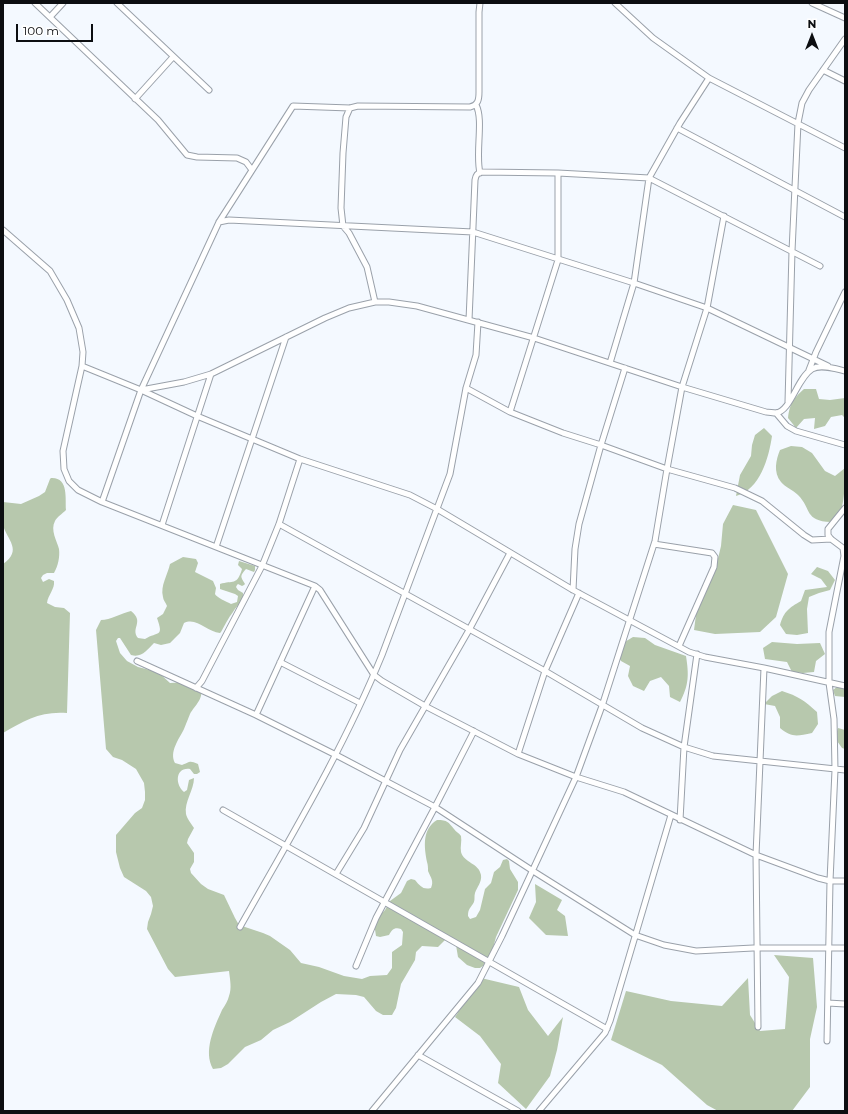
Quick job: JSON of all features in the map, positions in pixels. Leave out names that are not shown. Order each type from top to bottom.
[{"type":"street","points":[[35,3],[158,120],[187,155],[196,157],[237,158],[246,162],[252,170]]},
{"type":"street","points":[[50,17],[63,3]]},
{"type":"street","points":[[117,3],[209,90]]},
{"type":"street","points":[[102,502],[141,390],[219,222],[293,106],[350,108],[358,106],[470,108],[476,105],[479,100],[480,3]]},
{"type":"street","points":[[615,3],[653,38],[709,78],[845,148]]},
{"type":"street","points":[[812,3],[845,18]]},
{"type":"street","points":[[788,405],[792,251],[798,123],[802,103],[809,90],[845,39]]},
{"type":"street","points":[[135,99],[173,57]]},
{"type":"street","points":[[823,70],[845,81]]},
{"type":"street","points":[[610,363],[634,283],[649,178],[677,128],[709,78]]},
{"type":"street","points":[[476,105],[479,112],[478,160],[480,172]]},
{"type":"street","points":[[350,108],[346,117],[343,153],[341,208],[343,226],[349,233],[367,268],[375,302]]},
{"type":"street","points":[[677,128],[845,217]]},
{"type":"street","points":[[469,320],[475,180],[476,176],[480,172],[649,178],[820,266]]},
{"type":"street","points":[[510,412],[558,260],[558,174]]},
{"type":"street","points":[[372,1111],[478,983],[490,962],[576,777],[602,706],[654,544],[682,387],[707,308],[724,216]]},
{"type":"street","points":[[219,222],[229,220],[473,232],[634,283],[707,308],[829,367],[845,371]]},
{"type":"street","points":[[3,230],[50,271],[64,294],[79,328],[82,366],[63,451],[64,469],[68,481],[78,490],[102,502],[314,586],[320,590],[374,675],[382,682],[518,754],[576,777],[624,792],[756,855],[818,878],[830,881],[845,881]]},
{"type":"street","points":[[808,373],[813,359],[845,292]]},
{"type":"street","points":[[141,390],[184,382],[211,374],[325,318],[349,308],[375,302],[389,302],[417,306],[478,322],[534,338],[682,387],[766,412],[776,413],[782,411],[788,405],[800,381],[813,368],[829,367]]},
{"type":"street","points":[[240,927],[336,755],[374,675],[450,474],[466,388],[476,355],[478,322]]},
{"type":"street","points":[[216,547],[286,337]]},
{"type":"street","points":[[82,366],[300,459],[410,495],[437,509],[510,554],[573,590],[697,654],[705,657],[845,686]]},
{"type":"street","points":[[573,590],[575,549],[579,524],[601,445],[625,368]]},
{"type":"street","points":[[162,525],[211,374]]},
{"type":"street","points":[[466,388],[510,412],[563,433],[667,468],[735,488],[762,501],[804,536],[812,540],[831,539]]},
{"type":"street","points":[[776,413],[787,426],[796,431],[845,445]]},
{"type":"street","points":[[196,688],[202,681],[262,566],[279,524],[300,459]]},
{"type":"street","points":[[827,1041],[830,881],[835,770],[834,719],[829,683],[829,632],[844,556],[844,549],[831,539],[828,534],[828,529],[845,508]]},
{"type":"street","points":[[279,524],[545,671],[602,706],[642,728],[684,748],[713,756],[845,770]]},
{"type":"street","points":[[654,544],[712,553],[715,557],[714,567],[679,646]]},
{"type":"street","points":[[336,874],[364,828],[400,750],[469,630],[510,554]]},
{"type":"street","points":[[256,715],[314,586]]},
{"type":"street","points":[[518,754],[545,671],[579,593]]},
{"type":"street","points":[[680,820],[684,748],[697,654]]},
{"type":"street","points":[[137,661],[256,715],[336,755],[435,808],[635,935],[664,945],[696,951],[757,948],[845,948]]},
{"type":"street","points":[[280,662],[360,703]]},
{"type":"street","points":[[758,1026],[756,855],[764,668]]},
{"type":"street","points":[[356,966],[376,918],[474,731]]},
{"type":"street","points":[[223,810],[607,1029]]},
{"type":"street","points":[[539,1111],[607,1029],[672,815]]},
{"type":"street","points":[[828,1003],[845,1004]]},
{"type":"street","points":[[418,1055],[518,1111]]},
{"type":"green space","points":[[804,389],[816,389],[819,399],[830,400],[845,398],[845,418],[842,415],[831,417],[825,426],[814,429],[815,418],[804,419],[796,428],[788,418],[789,413],[791,405]]},
{"type":"green space","points":[[764,428],[772,436],[766,463],[757,480],[751,487],[744,493],[736,496],[740,475],[751,456],[755,435]]},
{"type":"green space","points":[[791,446],[802,447],[812,453],[825,471],[835,476],[845,468],[842,507],[837,517],[831,522],[822,521],[812,517],[798,495],[783,484],[778,478],[776,466],[780,450]]},
{"type":"green space","points":[[51,478],[61,481],[63,485],[66,495],[66,510],[57,518],[53,528],[59,549],[57,567],[54,573],[47,573],[41,578],[43,582],[49,579],[54,581],[47,603],[55,607],[64,608],[70,613],[67,713],[49,713],[34,717],[3,733],[3,564],[9,559],[13,549],[2,522],[3,502],[21,504],[39,496],[45,492]]},
{"type":"green space","points":[[733,505],[756,510],[788,574],[776,617],[760,632],[715,634],[694,630],[697,607],[716,567],[721,546],[723,524]]},
{"type":"green space","points":[[183,557],[196,559],[198,563],[195,572],[213,581],[216,588],[215,594],[231,604],[237,602],[238,596],[220,589],[220,584],[234,581],[238,578],[242,569],[238,565],[239,561],[255,566],[254,572],[246,569],[242,575],[245,584],[242,586],[238,584],[236,587],[243,593],[242,599],[221,632],[215,632],[198,623],[184,623],[180,633],[170,643],[161,645],[154,643],[144,653],[135,656],[131,655],[120,638],[116,641],[120,653],[127,661],[138,667],[158,672],[170,683],[189,682],[200,687],[201,695],[199,701],[190,714],[175,746],[173,754],[175,763],[182,765],[193,762],[198,764],[200,772],[194,774],[190,769],[185,769],[181,771],[178,777],[179,785],[184,792],[187,790],[189,780],[194,778],[186,810],[187,818],[194,828],[187,843],[194,853],[194,862],[190,869],[191,873],[201,884],[208,889],[224,895],[239,925],[270,936],[290,950],[301,963],[319,967],[344,976],[362,979],[370,976],[387,975],[392,968],[392,952],[402,945],[403,932],[401,929],[397,928],[392,930],[389,935],[380,937],[376,936],[374,923],[385,910],[390,901],[401,893],[407,881],[411,879],[415,880],[422,887],[431,888],[432,881],[428,871],[425,839],[429,828],[437,820],[447,822],[461,836],[461,852],[463,856],[480,871],[481,880],[475,893],[474,902],[469,911],[468,916],[470,919],[476,917],[480,910],[485,889],[491,883],[494,872],[500,867],[503,860],[507,859],[509,861],[510,869],[518,882],[518,890],[496,937],[492,952],[480,968],[467,965],[458,957],[456,945],[446,939],[438,947],[422,946],[416,952],[415,960],[401,984],[396,1008],[392,1015],[383,1015],[376,1011],[364,997],[336,994],[290,1022],[273,1030],[261,1040],[245,1047],[228,1064],[221,1068],[213,1069],[210,1062],[209,1047],[216,1024],[230,993],[229,971],[175,977],[168,969],[147,929],[153,906],[151,897],[146,891],[124,877],[120,868],[116,852],[116,835],[135,813],[142,808],[145,800],[145,792],[144,783],[136,769],[122,760],[113,757],[106,749],[96,630],[101,620],[131,611],[137,618],[136,634],[138,638],[145,639],[158,633],[160,629],[157,618],[163,614],[167,606],[163,599],[162,593],[170,564]]},
{"type":"green space","points":[[817,567],[828,571],[835,580],[830,590],[809,597],[807,609],[808,633],[797,635],[786,634],[780,625],[783,616],[788,610],[801,601],[805,590],[827,587],[821,579],[811,574]]},
{"type":"green space","points":[[633,637],[645,638],[655,645],[686,656],[688,680],[680,702],[670,697],[669,686],[661,677],[650,681],[644,691],[633,686],[628,676],[630,666],[621,661],[616,651],[623,643]]},
{"type":"green space","points":[[772,642],[797,644],[820,643],[825,654],[816,661],[814,672],[792,672],[787,662],[765,659],[763,648]]},
{"type":"green space","points":[[838,686],[845,687],[845,697],[835,696],[833,690]]},
{"type":"green space","points":[[782,691],[801,699],[817,712],[818,724],[812,733],[791,735],[780,728],[780,717],[775,706],[764,704],[772,696]]},
{"type":"green space","points":[[838,728],[845,730],[845,749],[842,748],[835,738]]},
{"type":"green space","points":[[535,884],[562,900],[557,910],[565,916],[568,936],[546,935],[529,918],[536,902]]},
{"type":"green space","points":[[774,955],[813,958],[817,1007],[810,1039],[810,1087],[792,1111],[718,1111],[707,1105],[662,1065],[611,1040],[626,991],[671,1001],[722,1006],[748,978],[750,1015],[760,1031],[785,1029],[789,977]]},
{"type":"green space","points":[[481,978],[519,987],[528,1010],[548,1036],[563,1017],[557,1050],[550,1076],[526,1109],[498,1083],[501,1064],[480,1036],[455,1017]]}]
